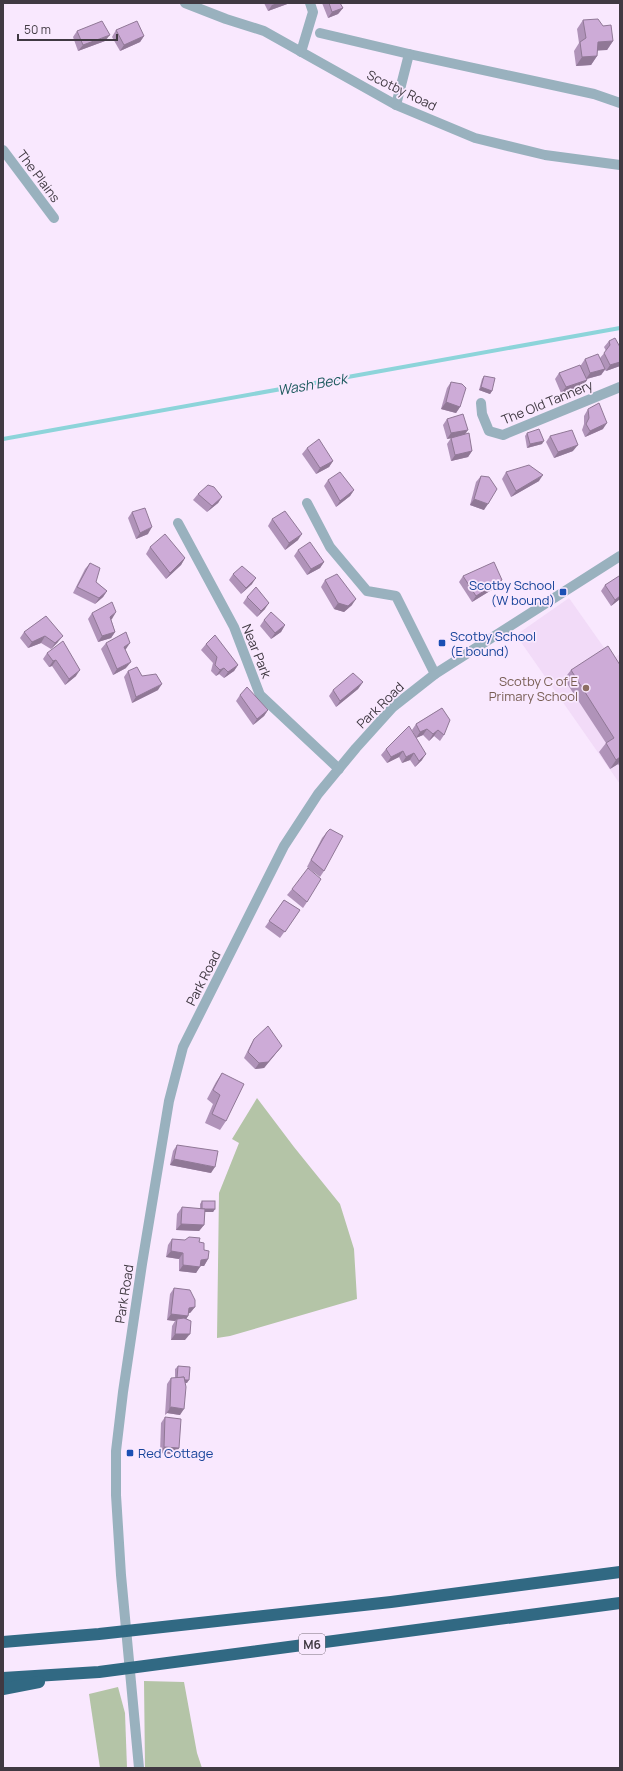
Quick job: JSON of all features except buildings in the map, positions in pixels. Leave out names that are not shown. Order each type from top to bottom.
[{"type":"highway","points":[[3,1642],[100,1634],[391,1602],[620,1572]]},
{"type":"highway","name":"M6","points":[[3,1678],[99,1672],[620,1603]]},
{"type":"highway","points":[[3,1634],[100,1634]]},
{"type":"highway","points":[[3,1689],[99,1672]]},
{"type":"street","name":"Scotby Road","points":[[185,3],[226,19],[264,31],[396,105],[475,138],[545,155],[620,165]]},
{"type":"street","points":[[301,52],[313,12],[310,3]]},
{"type":"street","points":[[320,33],[594,94],[620,103]]},
{"type":"street","points":[[396,105],[409,54]]},
{"type":"street","name":"The Plains","points":[[3,150],[54,218]]},
{"type":"street","name":"The Old Tannery","points":[[481,403],[482,414],[489,431],[503,435],[620,387]]},
{"type":"street","points":[[307,503],[330,548],[366,591],[396,596],[435,674]]},
{"type":"street","name":"Near Park","points":[[178,523],[234,627],[260,695],[339,768]]},
{"type":"street","name":"Park Road","points":[[139,1768],[136,1716],[121,1575],[116,1451],[123,1392],[169,1101],[183,1047],[284,846],[318,794],[356,748],[393,707],[435,674],[620,556]]},
{"type":"shaded area","name":"Scotby C of E Primary School","points":[[569,598],[612,659],[620,654],[620,784],[516,635]]},
{"type":"green space","points":[[257,1098],[340,1204],[354,1249],[357,1299],[230,1336],[217,1338],[219,1193],[239,1143],[232,1139]]},
{"type":"green space","points":[[144,1681],[184,1682],[197,1753],[202,1768],[145,1768]]},
{"type":"green space","points":[[118,1687],[125,1713],[127,1768],[100,1768],[89,1694]]},
{"type":"waterway","name":"Wash Beck","points":[[3,439],[620,328]]},
{"type":"place","name":"Scotby School (W bound)","points":[[563,592]]},
{"type":"place","name":"Scotby School (E bound)","points":[[442,643]]},
{"type":"place","name":"Scotby C of E Primary School","points":[[586,688]]},
{"type":"place","name":"Red Cottage","points":[[130,1453]]}]
